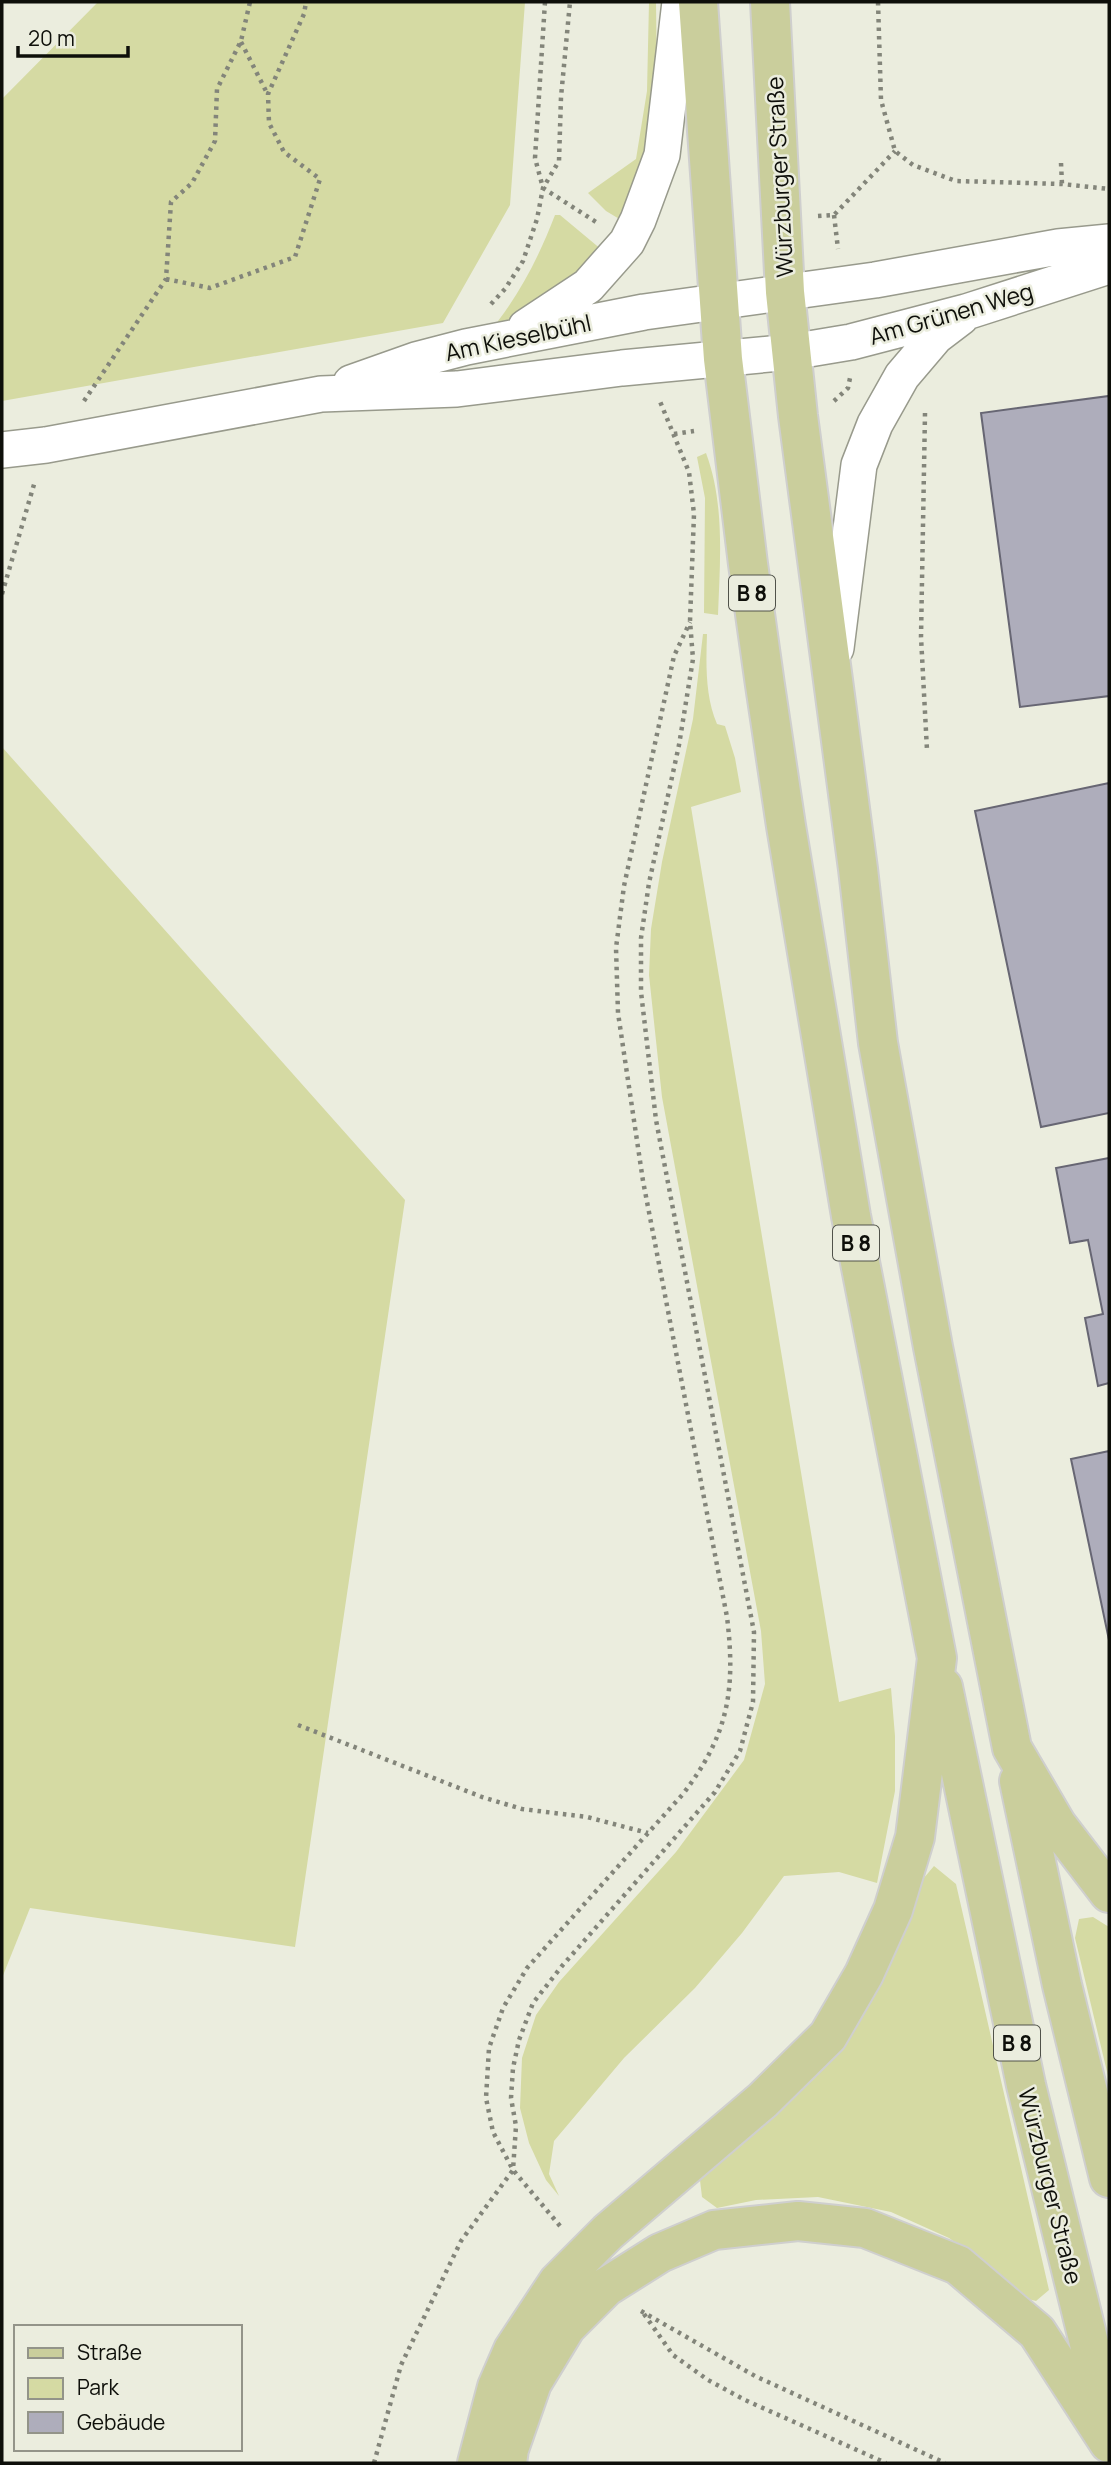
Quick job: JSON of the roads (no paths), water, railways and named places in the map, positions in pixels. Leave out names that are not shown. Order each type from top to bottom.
[{"type":"main road","name":"B 8","points":[[698,2],[723,359],[748,564],[786,826],[851,1216],[937,1658]]},
{"type":"main road","name":"Würzburger Straße","points":[[770,2],[785,292],[791,352]]},
{"type":"main road","name":"B 8","points":[[791,352],[878,1043],[933,1346],[1012,1748],[1062,1985],[1109,2178]]},
{"type":"main road","name":"Würzburger Straße","points":[[937,1658],[1026,2085],[1109,2425]]},
{"type":"main road","points":[[477,2463],[497,2387],[513,2350],[558,2282],[608,2232],[763,2100],[828,2036],[864,1974],[893,1910],[915,1837],[937,1658]]},
{"type":"main road","points":[[1012,1748],[1057,1825],[1109,1893]]},
{"type":"main road","points":[[508,2463],[509,2449],[532,2383],[566,2327],[606,2287],[660,2253],[714,2230],[799,2221],[865,2228],[958,2265],[1037,2332],[1109,2443]]},
{"type":"street","points":[[509,338],[588,286],[627,243],[662,155],[681,2]]},
{"type":"street","name":"Am Grünen Weg","points":[[719,303],[1058,247],[1109,242]]},
{"type":"street","name":"Am Grünen Weg","points":[[723,359],[851,342],[966,312],[1109,266]]},
{"type":"street","name":"Am Kieselbühl","points":[[321,394],[416,359],[466,347],[644,312],[719,303]]},
{"type":"street","points":[[832,680],[859,465],[885,404],[912,362],[936,336],[966,312]]},
{"type":"street","name":"Am Kieselbühl","points":[[2,450],[46,445],[321,394],[457,389],[622,368],[723,359]]}]
